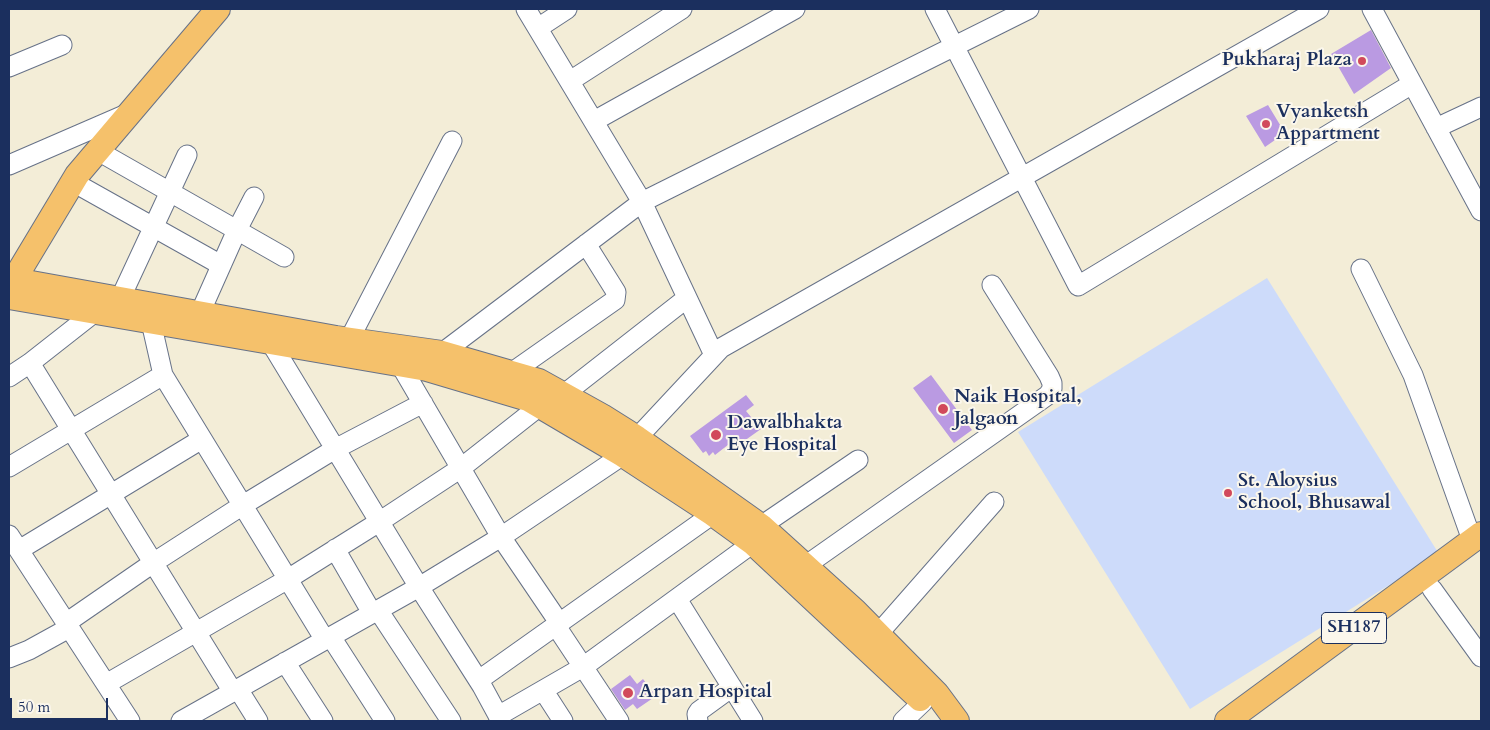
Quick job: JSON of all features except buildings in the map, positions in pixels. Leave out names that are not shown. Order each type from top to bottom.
[{"type":"main road","points":[[10,286],[73,182],[218,9]]},
{"type":"main road","points":[[10,286],[120,299],[349,340],[442,352],[539,381],[563,395],[630,446],[713,514],[757,535],[923,702],[938,721]]},
{"type":"main road","points":[[10,286],[95,312],[427,369],[528,399],[630,446],[757,535],[805,566],[878,634],[937,694],[958,721]]},
{"type":"main road","name":"SH187","points":[[1248,721],[1432,589],[1478,542]]},
{"type":"main road","name":"SH187","points":[[1226,721],[1478,542]]},
{"type":"street","points":[[526,9],[642,202],[714,355]]},
{"type":"street","points":[[538,28],[567,9]]},
{"type":"street","points":[[570,81],[682,9]]},
{"type":"street","points":[[594,121],[795,9]]},
{"type":"street","points":[[934,9],[1078,286],[1412,84]]},
{"type":"street","points":[[442,352],[642,202],[1029,9]]},
{"type":"street","points":[[181,721],[208,715],[235,691],[419,587],[501,537],[630,446],[721,348],[1319,9]]},
{"type":"street","points":[[1372,9],[1480,208]]},
{"type":"street","points":[[9,67],[62,44]]},
{"type":"street","points":[[1436,128],[1481,107]]},
{"type":"street","points":[[9,165],[131,112]]},
{"type":"street","points":[[349,340],[452,141]]},
{"type":"street","points":[[98,150],[284,256]]},
{"type":"street","points":[[120,299],[187,155]]},
{"type":"street","points":[[73,182],[221,265]]},
{"type":"street","points":[[200,313],[254,197]]},
{"type":"street","points":[[511,373],[615,300],[616,292],[586,244]]},
{"type":"street","points":[[1361,269],[1413,375],[1478,542]]},
{"type":"street","points":[[805,566],[1040,400],[1052,389],[1049,376],[992,285]]},
{"type":"street","points":[[563,395],[687,298]]},
{"type":"street","points":[[9,377],[95,312]]},
{"type":"street","points":[[151,322],[163,375],[288,579],[385,721]]},
{"type":"street","points":[[271,343],[500,718],[583,667],[678,599],[757,535],[858,460]]},
{"type":"street","points":[[30,363],[196,633],[235,691],[258,721]]},
{"type":"street","points":[[401,366],[501,537],[583,667],[620,721]]},
{"type":"street","points":[[9,467],[163,375]]},
{"type":"street","points":[[9,658],[29,650],[68,625],[153,563],[335,449],[423,402]]},
{"type":"street","points":[[106,684],[288,579],[379,522],[461,468],[541,405]]},
{"type":"street","points":[[130,721],[14,543],[110,493],[202,439]]},
{"type":"street","points":[[878,634],[994,502]]},
{"type":"street","points":[[478,680],[713,514]]},
{"type":"street","points":[[335,550],[375,612],[451,721]]},
{"type":"street","points":[[1432,589],[1481,657]]},
{"type":"street","points":[[678,599],[753,721]]},
{"type":"street","points":[[285,662],[323,721]]},
{"type":"street","points":[[698,721],[697,714],[699,712],[732,687]]},
{"type":"street","points":[[543,690],[563,721]]},
{"type":"street","points":[[902,721],[923,702]]},
{"type":"shaded area","name":"St. Aloysius School, Bhusawal","points":[[1267,278],[1439,554],[1190,709],[1018,432]]},
{"type":"place","name":"Pukharaj Plaza","points":[[1362,61]]},
{"type":"place","name":"Vyanketsh Appartment","points":[[1266,124]]},
{"type":"place","name":"Naik Hospital, Jalgaon","points":[[943,409]]},
{"type":"place","name":"Dawalbhakta Eye Hospital","points":[[716,435]]},
{"type":"place","name":"St. Aloysius School, Bhusawal","points":[[1228,493]]},
{"type":"place","name":"Arpan Hospital","points":[[628,693]]}]
